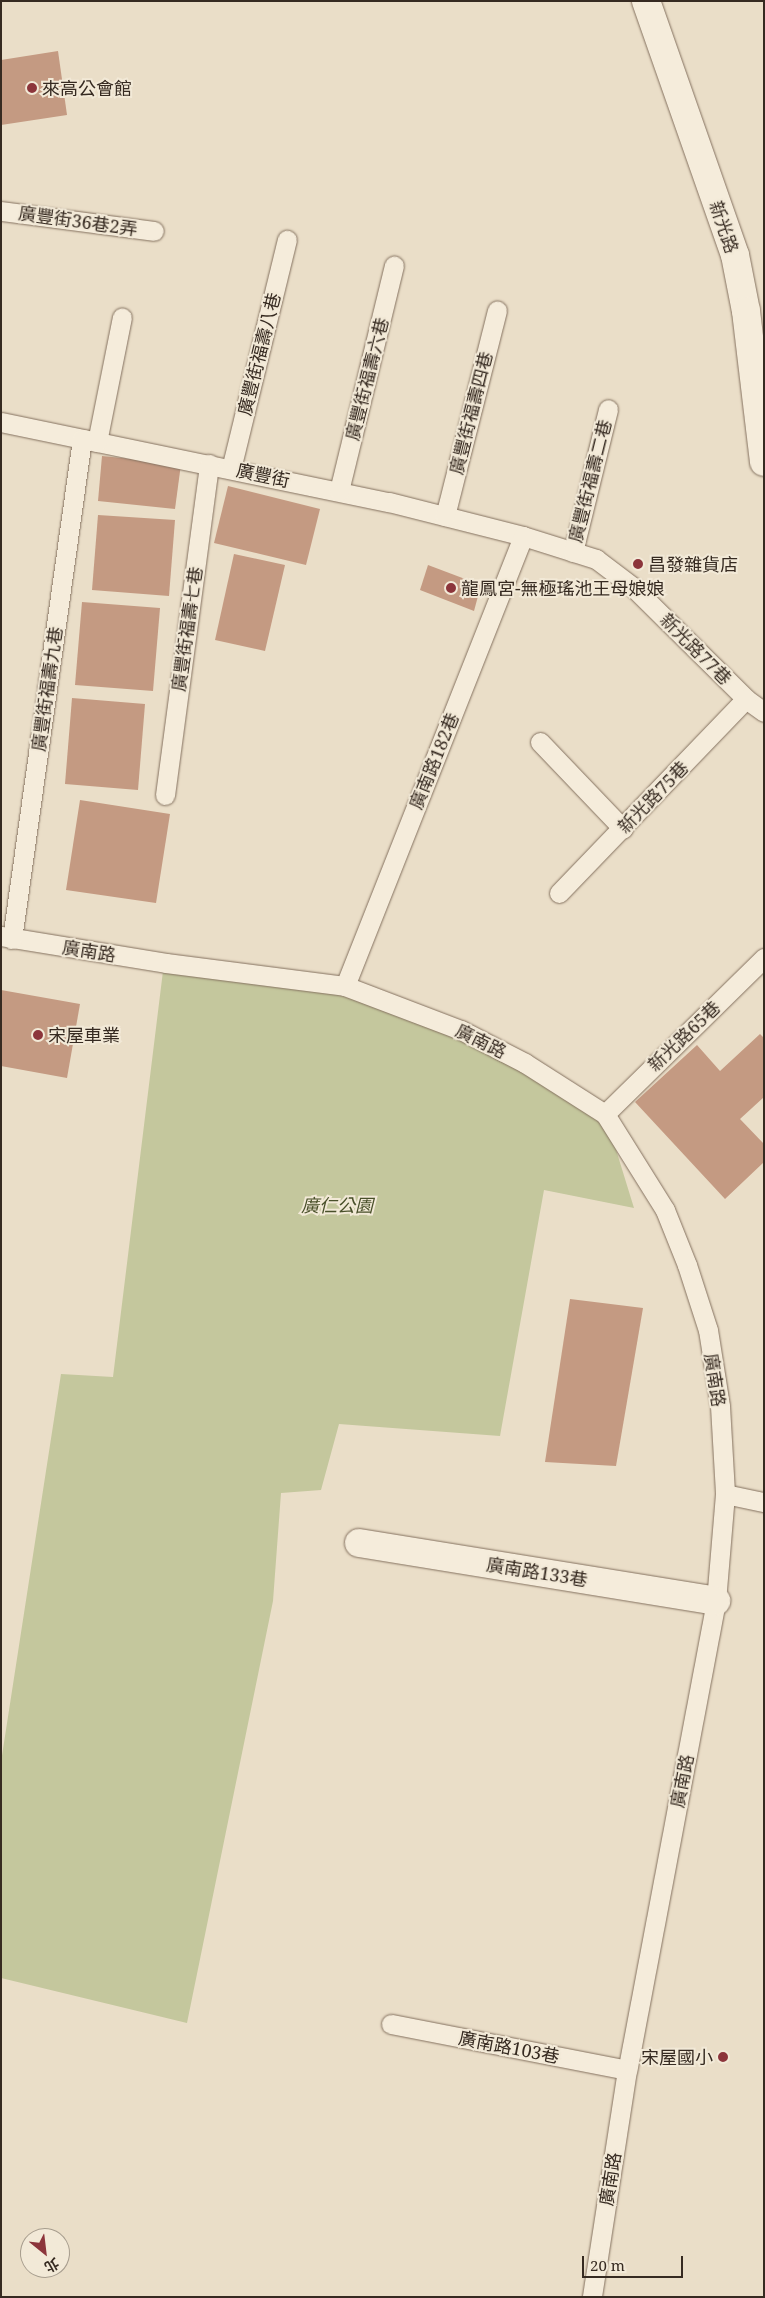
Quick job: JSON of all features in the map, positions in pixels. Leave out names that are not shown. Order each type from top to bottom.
[{"type":"street","name":"新光路","points":[[646,1],[735,255],[746,310],[764,462]]},
{"type":"street","name":"廣南路133巷","points":[[359,1543],[716,1601]]},
{"type":"lane","name":"廣豐街36巷2弄","points":[[1,211],[154,231]]},
{"type":"lane","name":"廣豐街福壽八巷","points":[[231,469],[287,240]]},
{"type":"lane","name":"廣豐街福壽六巷","points":[[339,491],[394,266]]},
{"type":"lane","name":"廣豐街福壽四巷","points":[[445,516],[497,310]]},
{"type":"lane","name":"廣豐街福壽九巷","points":[[7,938],[90,440],[122,317]]},
{"type":"lane","name":"廣豐街福壽二巷","points":[[573,552],[608,409]]},
{"type":"lane","name":"廣豐街","points":[[1,422],[339,491],[523,536]]},
{"type":"lane","name":"廣豐街福壽七巷","points":[[165,795],[209,464]]},
{"type":"lane","name":"新光路77巷","points":[[523,536],[596,559],[632,587],[746,699],[764,712]]},
{"type":"lane","name":"廣南路182巷","points":[[345,986],[523,536]]},
{"type":"lane","name":"新光路75巷","points":[[558,894],[623,829],[746,699]]},
{"type":"lane","points":[[540,742],[623,829]]},
{"type":"lane","name":"廣南路","points":[[7,938],[345,986],[461,1030],[525,1064],[604,1114],[665,1210],[688,1265],[708,1330],[717,1387],[725,1494],[716,1601],[627,2070],[592,2297]]},
{"type":"lane","name":"新光路65巷","points":[[604,1114],[764,958]]},
{"type":"lane","points":[[725,1494],[764,1502]]},
{"type":"lane","name":"廣南路103巷","points":[[391,2024],[627,2070]]},
{"type":"green space","name":"廣仁公園","points":[[163,971],[279,978],[461,1030],[605,1114],[634,1208],[544,1190],[500,1436],[339,1424],[321,1490],[281,1493],[273,1601],[187,2023],[1,1978],[1,1762],[61,1374],[113,1377]]},
{"type":"building","name":"來高公會館","points":[[58,51],[67,115],[1,125],[1,60]]},
{"type":"building","points":[[102,456],[181,464],[175,509],[98,501]]},
{"type":"building","points":[[228,486],[320,509],[306,565],[214,543]]},
{"type":"building","points":[[98,515],[175,520],[169,596],[92,590]]},
{"type":"building","points":[[234,554],[285,565],[265,651],[215,640]]},
{"type":"building","name":"龍鳳宮-無極瑤池王母娘娘","points":[[428,565],[481,585],[474,611],[420,590]]},
{"type":"building","points":[[82,602],[160,608],[153,691],[75,685]]},
{"type":"building","points":[[72,698],[145,704],[138,790],[65,784]]},
{"type":"building","points":[[80,800],[170,814],[156,903],[66,890]]},
{"type":"building","name":"宋屋車業","points":[[1,990],[80,1004],[67,1078],[1,1066]]},
{"type":"building","points":[[760,1034],[764,1038],[764,1097],[740,1119],[764,1144],[764,1162],[725,1199],[635,1102],[697,1045],[720,1071]]},
{"type":"building","points":[[570,1299],[643,1308],[616,1466],[545,1462]]},
{"type":"place","name":"來高公會館","points":[[32,88]]},
{"type":"place","name":"昌發雜貨店","points":[[638,564]]},
{"type":"place","name":"龍鳳宮-無極瑤池王母娘娘","points":[[451,588]]},
{"type":"place","name":"宋屋車業","points":[[38,1035]]},
{"type":"place","name":"宋屋國小","points":[[723,2057]]}]
